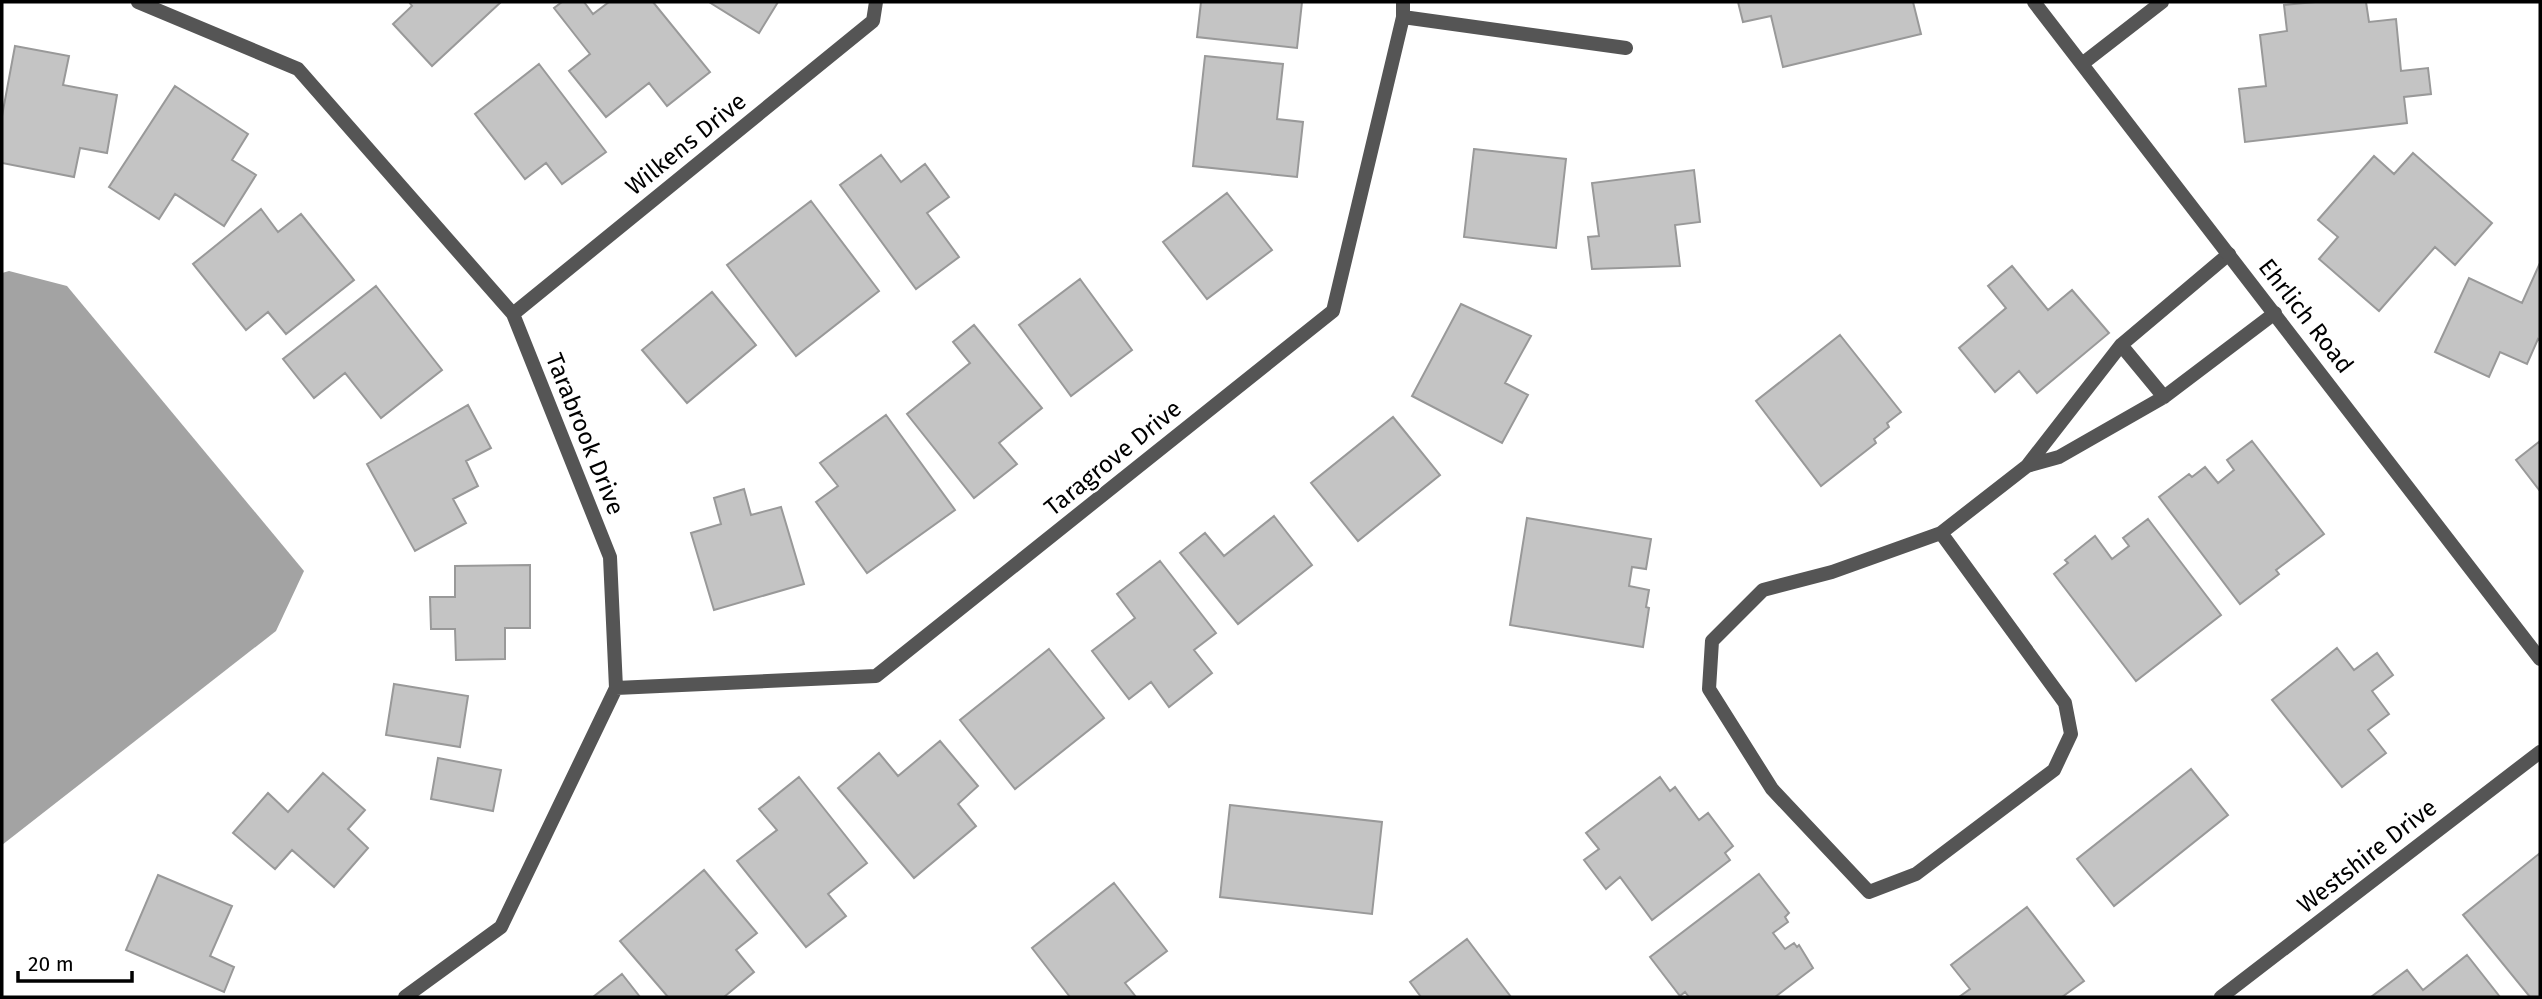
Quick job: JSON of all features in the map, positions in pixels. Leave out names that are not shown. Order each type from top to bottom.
[{"type":"street","name":"Tarabrook Drive","points":[[138,2],[298,69],[513,314],[610,557],[616,688],[501,927],[405,997]]},
{"type":"street","name":"Wilkens Drive","points":[[513,314],[873,21],[876,2]]},
{"type":"street","name":"Taragrove Drive","points":[[616,688],[876,676],[1333,311],[1403,17],[1402,2]]},
{"type":"street","name":"Ehrlich Road","points":[[2034,2],[2540,659]]},
{"type":"street","points":[[2082,64],[2162,2]]},
{"type":"street","points":[[1403,17],[1626,48]]},
{"type":"street","points":[[1941,533],[2065,703],[2071,734],[2054,770],[1916,874],[1869,892],[1772,789],[1709,689],[1712,641],[1763,590],[1832,572],[1941,533],[2027,466],[2121,345],[2229,254]]},
{"type":"street","points":[[2027,466],[2059,457],[2164,397],[2275,313]]},
{"type":"street","points":[[2121,345],[2164,397]]},
{"type":"street","name":"Westshire Drive","points":[[2221,997],[2540,752]]},
{"type":"shaded area","points":[[9,271],[67,286],[304,571],[276,631],[2,845],[2,273]]},
{"type":"building","points":[[409,2],[501,2],[432,66],[393,24],[412,6]]},
{"type":"building","points":[[562,2],[584,2],[593,14],[609,2],[653,2],[710,72],[667,106],[649,83],[606,117],[569,71],[590,54],[554,8]]},
{"type":"building","points":[[709,2],[778,2],[759,33]]},
{"type":"building","points":[[1201,2],[1302,2],[1297,48],[1197,37]]},
{"type":"building","points":[[1738,2],[1913,2],[1921,34],[1783,67],[1771,16],[1743,22]]},
{"type":"building","points":[[2366,2],[2369,22],[2396,19],[2401,71],[2428,68],[2431,94],[2404,97],[2407,123],[2245,142],[2239,89],[2266,86],[2260,35],[2287,31],[2284,5]]},
{"type":"building","points":[[15,46],[69,56],[63,85],[117,95],[107,153],[80,148],[74,177],[2,163],[2,116]]},
{"type":"building","points":[[1205,56],[1283,64],[1277,119],[1303,122],[1297,177],[1193,166]]},
{"type":"building","points":[[539,64],[606,152],[562,184],[546,163],[525,179],[475,114]]},
{"type":"building","points":[[175,86],[248,134],[232,160],[256,175],[224,226],[175,194],[159,219],[109,187]]},
{"type":"building","points":[[1474,149],[1566,159],[1556,248],[1464,237]]},
{"type":"building","points":[[2413,153],[2492,223],[2455,265],[2435,247],[2379,311],[2319,259],[2338,237],[2318,220],[2374,156],[2394,174]]},
{"type":"building","points":[[881,155],[901,182],[925,164],[949,197],[927,213],[959,257],[916,289],[840,185]]},
{"type":"building","points":[[1694,170],[1700,222],[1675,225],[1680,266],[1592,269],[1588,237],[1599,236],[1592,183]]},
{"type":"building","points":[[1227,193],[1272,250],[1207,299],[1163,242]]},
{"type":"building","points":[[811,201],[879,291],[796,356],[727,265]]},
{"type":"building","points":[[261,209],[278,232],[301,214],[354,280],[286,334],[268,312],[246,330],[193,264]]},
{"type":"building","points":[[2540,263],[2540,341],[2538,339],[2527,364],[2500,352],[2489,377],[2435,352],[2469,278],[2522,303]]},
{"type":"building","points":[[2012,266],[2048,310],[2072,290],[2109,333],[2037,393],[2019,371],[1995,392],[1959,348],[2006,308],[1988,286]]},
{"type":"building","points":[[1080,279],[1132,350],[1071,396],[1019,325]]},
{"type":"building","points":[[376,286],[442,370],[381,418],[345,373],[314,398],[283,359]]},
{"type":"building","points":[[712,292],[756,345],[687,403],[642,350]]},
{"type":"building","points":[[1461,304],[1531,336],[1505,383],[1528,395],[1502,443],[1412,396]]},
{"type":"building","points":[[974,325],[1042,408],[999,443],[1017,464],[974,498],[907,414],[970,363],[953,342]]},
{"type":"building","points":[[1840,335],[1901,412],[1887,423],[1889,427],[1874,439],[1876,443],[1821,486],[1756,401]]},
{"type":"building","points":[[468,405],[491,448],[466,461],[478,486],[453,499],[466,523],[415,551],[367,464]]},
{"type":"building","points":[[886,415],[955,510],[867,573],[816,502],[838,486],[820,463]]},
{"type":"building","points":[[1393,417],[1440,475],[1358,541],[1311,483]]},
{"type":"building","points":[[2252,441],[2324,534],[2276,570],[2279,574],[2240,604],[2159,497],[2189,474],[2192,477],[2205,467],[2218,483],[2234,470],[2227,460]]},
{"type":"building","points":[[2540,441],[2540,491],[2516,460]]},
{"type":"building","points":[[744,489],[751,515],[781,507],[804,584],[714,610],[691,533],[721,524],[714,498]]},
{"type":"building","points":[[1274,516],[1312,565],[1238,624],[1180,553],[1205,533],[1224,556]]},
{"type":"building","points":[[1527,518],[1651,539],[1646,569],[1632,567],[1629,586],[1649,590],[1643,647],[1510,625]]},
{"type":"building","points":[[2148,519],[2221,615],[2136,681],[2054,574],[2068,563],[2065,560],[2095,536],[2112,559],[2129,546],[2123,538]]},
{"type":"building","points":[[1160,561],[1216,633],[1194,650],[1212,673],[1169,707],[1151,682],[1129,699],[1092,651],[1135,618],[1117,594]]},
{"type":"building","points":[[530,565],[530,628],[505,628],[505,659],[456,660],[455,629],[431,629],[430,597],[455,597],[455,566]]},
{"type":"building","points":[[2337,648],[2354,670],[2377,653],[2393,675],[2372,691],[2389,714],[2368,730],[2386,753],[2342,787],[2272,700]]},
{"type":"building","points":[[1049,649],[1104,718],[1015,789],[960,720]]},
{"type":"building","points":[[394,684],[468,696],[460,747],[386,735]]},
{"type":"building","points":[[940,741],[978,786],[958,804],[976,826],[914,878],[838,788],[879,753],[898,776]]},
{"type":"building","points":[[438,758],[501,770],[493,811],[431,799]]},
{"type":"building","points":[[2191,769],[2228,815],[2114,906],[2077,859]]},
{"type":"building","points":[[323,773],[365,810],[348,829],[368,848],[334,887],[292,850],[275,869],[233,833],[268,793],[288,812]]},
{"type":"building","points":[[799,777],[867,863],[828,894],[846,916],[806,947],[737,861],[777,830],[759,809]]},
{"type":"building","points":[[1660,777],[1670,791],[1675,787],[1699,820],[1708,813],[1733,846],[1725,853],[1730,860],[1652,920],[1620,877],[1606,889],[1584,860],[1599,849],[1586,833]]},
{"type":"building","points":[[1230,805],[1382,822],[1372,914],[1220,897]]},
{"type":"building","points":[[2540,853],[2540,997],[2530,997],[2463,915]]},
{"type":"building","points":[[704,870],[757,933],[736,950],[754,972],[724,997],[668,997],[620,941]]},
{"type":"building","points":[[1759,874],[1789,913],[1785,917],[1788,922],[1773,933],[1785,949],[1794,943],[1797,947],[1799,945],[1813,968],[1775,997],[1689,997],[1685,992],[1680,996],[1650,957]]},
{"type":"building","points":[[158,875],[232,906],[210,956],[234,967],[224,992],[126,950]]},
{"type":"building","points":[[1114,883],[1167,951],[1125,983],[1136,997],[1070,997],[1032,948]]},
{"type":"building","points":[[2027,907],[2084,981],[2062,997],[1959,997],[1970,989],[1951,965]]},
{"type":"building","points":[[1467,939],[1511,997],[1421,997],[1410,982]]},
{"type":"building","points":[[2467,955],[2500,997],[2371,997],[2407,970],[2423,990]]},
{"type":"building","points":[[622,974],[640,997],[593,997]]}]
